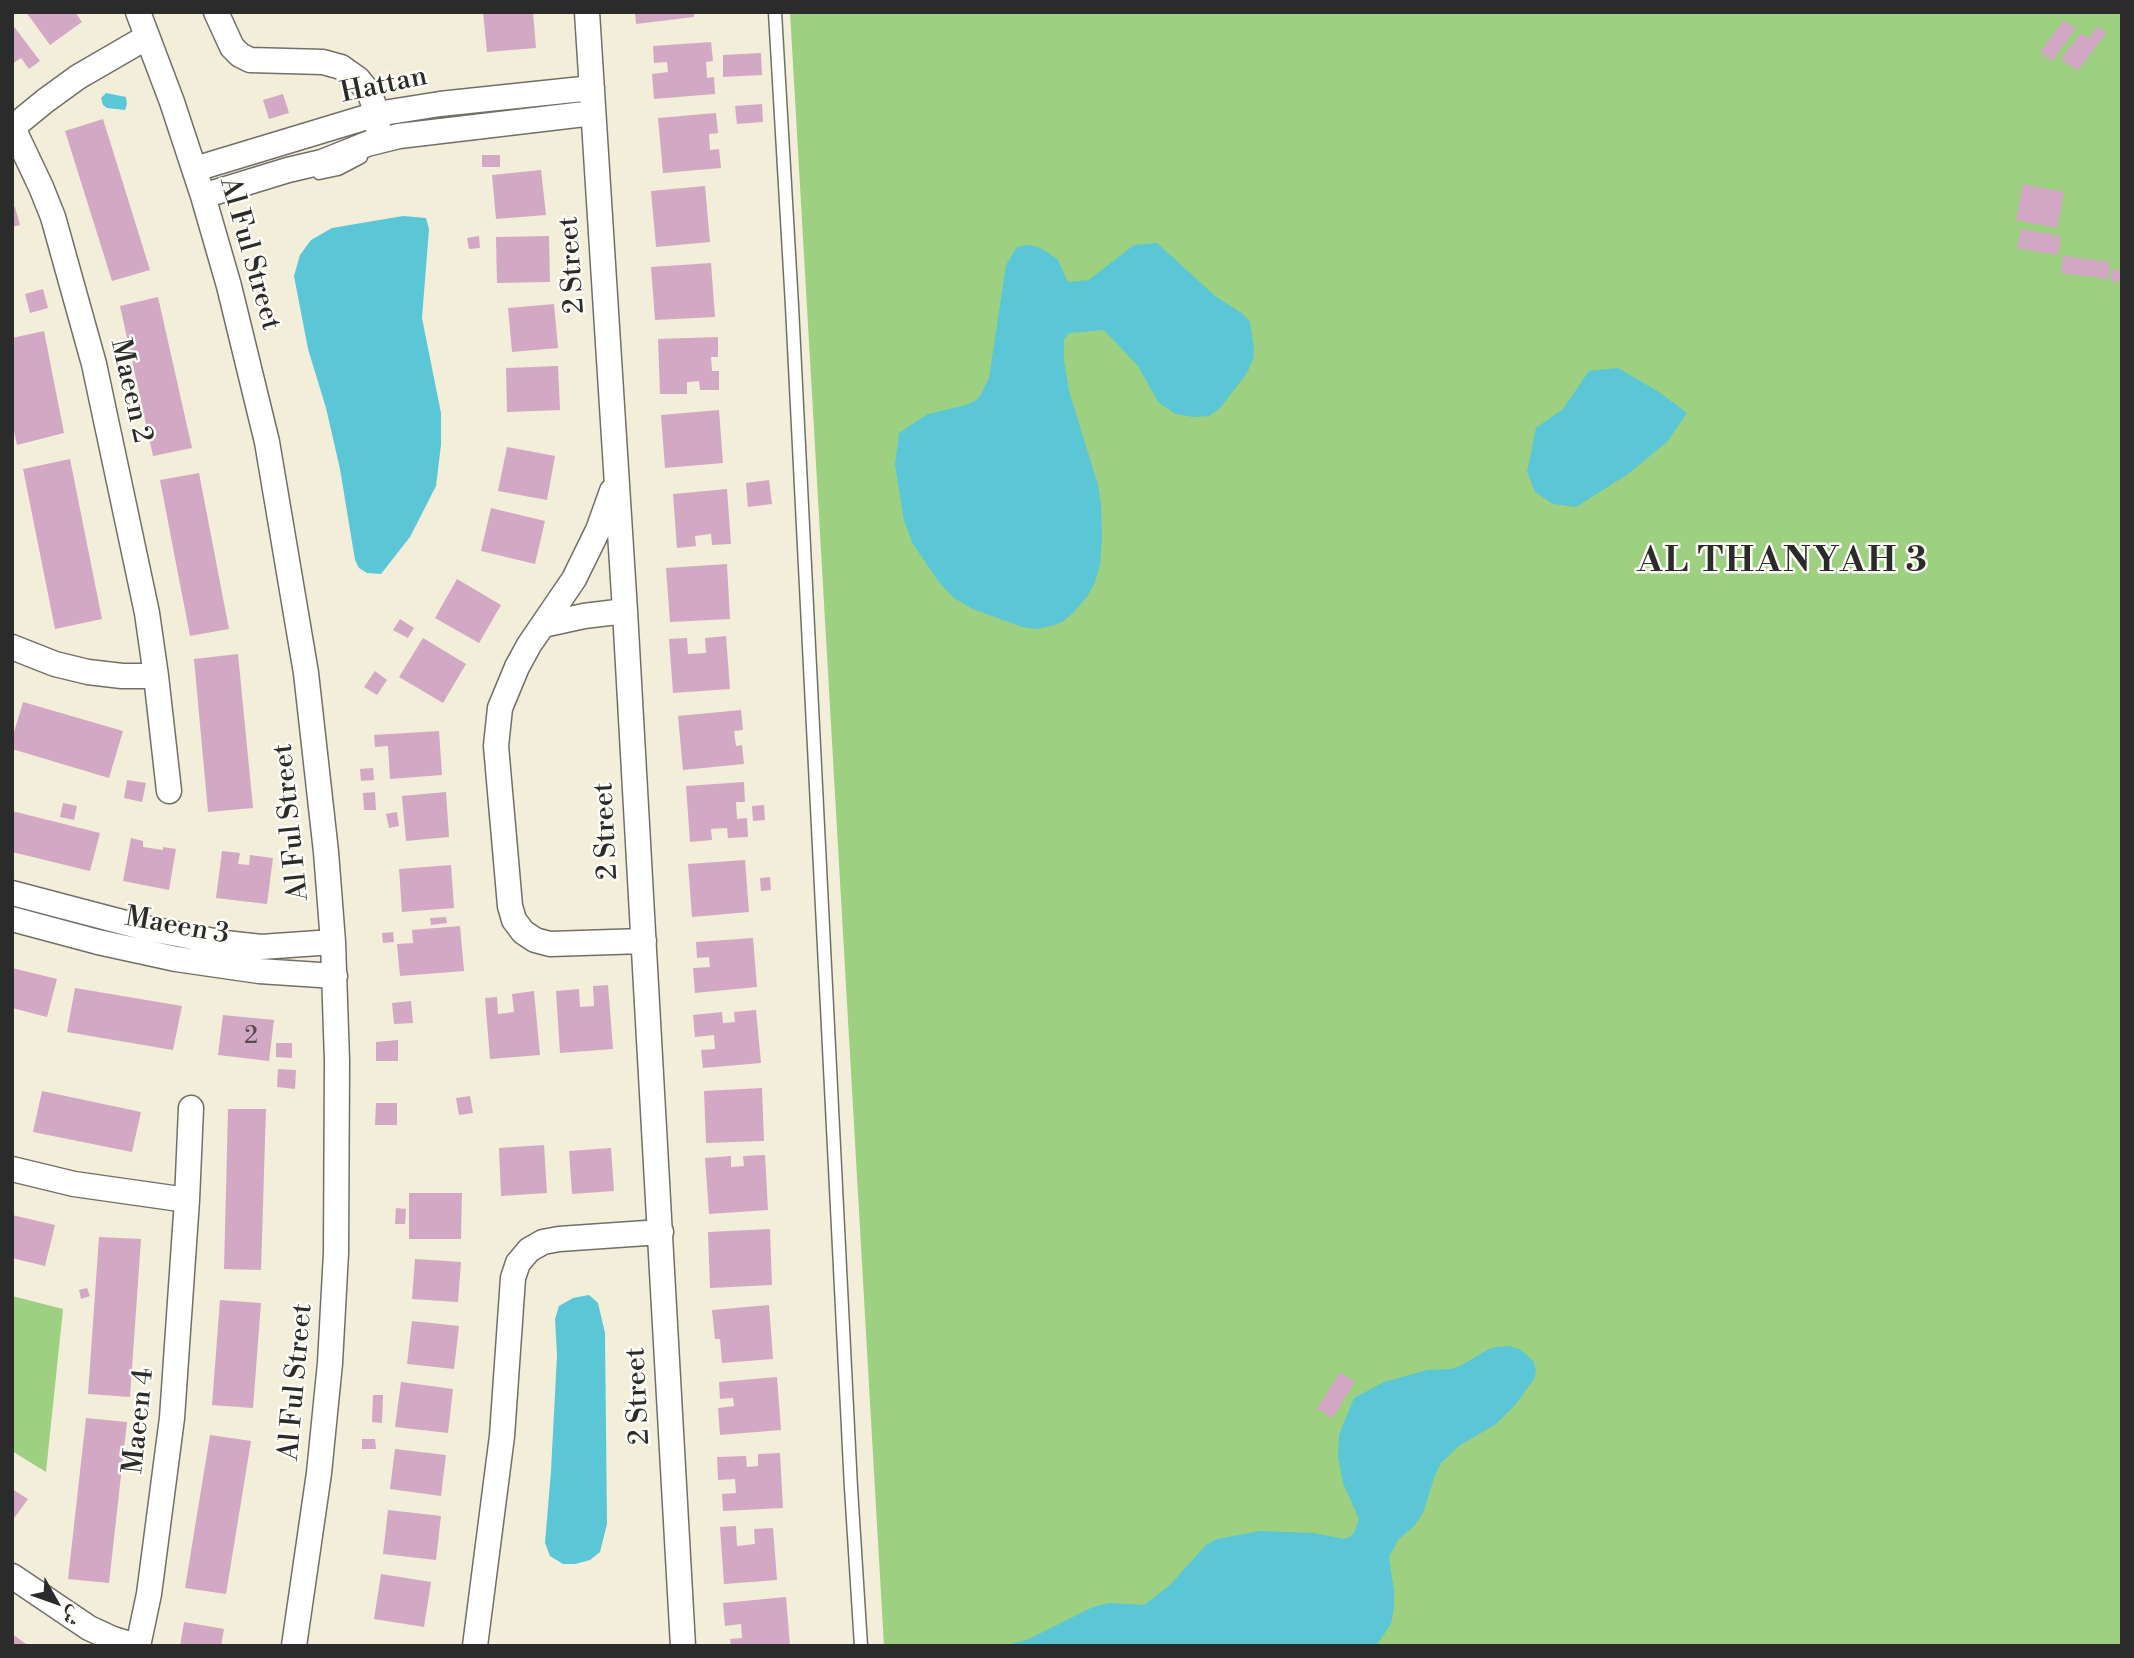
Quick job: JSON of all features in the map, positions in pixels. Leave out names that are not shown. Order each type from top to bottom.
[{"type":"street","name":"Al Ful Street","points":[[138,12],[203,196],[229,286],[267,442],[306,673],[327,852],[335,976],[337,1226],[330,1363],[319,1473],[294,1646]]},
{"type":"street","points":[[216,12],[232,47],[250,60],[323,62],[341,68],[358,79],[370,94],[377,114],[378,140]]},
{"type":"street","name":"2 Street","points":[[587,12],[625,611],[684,1646]]},
{"type":"street","name":"Maeen 2","points":[[147,37],[78,77],[12,128],[53,217],[94,364],[147,613],[169,791]]},
{"type":"street","name":"Hattan","points":[[195,170],[377,114],[440,104],[592,88]]},
{"type":"street","points":[[203,196],[322,162],[378,140],[436,130],[593,113]]},
{"type":"street","points":[[280,144],[288,170]]},
{"type":"street","points":[[616,477],[587,555],[559,603],[529,645],[507,689],[500,708],[496,746],[510,906],[514,920],[523,932],[535,940],[550,944],[644,941]]},
{"type":"street","points":[[543,625],[625,611]]},
{"type":"street","points":[[12,647],[55,664],[88,673],[156,676]]},
{"type":"street","name":"Maeen 3","points":[[12,893],[145,929],[225,943],[261,947],[333,942]]},
{"type":"street","name":"Maeen 3","points":[[12,919],[98,942],[196,963],[335,976]]},
{"type":"street","name":"Maeen 4","points":[[12,1576],[89,1628],[137,1646],[149,1594],[172,1418],[191,1108]]},
{"type":"street","points":[[12,1169],[87,1187],[187,1200]]},
{"type":"street","points":[[475,1646],[502,1436],[513,1278],[518,1263],[529,1251],[551,1240],[661,1232]]},
{"type":"lane","points":[[775,12],[792,293],[861,1646]]},
{"type":"green space","points":[[790,12],[2122,12],[2122,1646],[884,1646]]},
{"type":"green space","points":[[12,1296],[63,1309],[46,1472],[12,1451]]},
{"type":"water","points":[[106,93],[126,97],[125,110],[103,105],[101,98]]},
{"type":"water","points":[[403,216],[426,218],[429,229],[422,318],[441,413],[441,445],[436,486],[410,537],[381,574],[367,573],[359,568],[355,560],[340,469],[326,408],[308,349],[294,276],[300,255],[311,240],[332,228]]},
{"type":"water","points":[[1157,243],[1215,296],[1243,314],[1250,322],[1254,350],[1247,373],[1220,408],[1209,416],[1176,414],[1159,403],[1138,366],[1104,330],[1069,333],[1064,340],[1064,360],[1069,391],[1098,485],[1101,505],[1100,565],[1095,582],[1087,597],[1072,614],[1051,626],[1037,629],[1022,627],[973,609],[954,598],[939,582],[913,544],[904,521],[895,465],[899,433],[928,414],[966,405],[980,396],[989,378],[1006,265],[1017,247],[1027,245],[1047,252],[1058,260],[1068,282],[1089,280],[1134,245]]},
{"type":"water","points":[[1618,368],[1659,392],[1687,413],[1667,442],[1628,474],[1576,507],[1553,504],[1535,492],[1527,472],[1536,428],[1563,409],[1589,371]]},
{"type":"water","points":[[589,1295],[598,1303],[605,1333],[607,1524],[600,1552],[590,1560],[563,1564],[550,1556],[545,1543],[557,1355],[555,1319],[559,1306],[573,1298]]},
{"type":"water","points":[[1509,1346],[1521,1350],[1534,1362],[1534,1379],[1515,1405],[1496,1424],[1459,1446],[1441,1463],[1423,1513],[1414,1526],[1398,1540],[1389,1557],[1394,1607],[1391,1624],[1376,1646],[1003,1646],[1029,1639],[1093,1607],[1110,1603],[1144,1605],[1169,1586],[1206,1545],[1217,1539],[1260,1531],[1313,1533],[1344,1539],[1350,1537],[1359,1519],[1343,1483],[1338,1456],[1339,1435],[1354,1398],[1384,1382],[1427,1370],[1451,1369],[1487,1350]]},
{"type":"building","points":[[26,12],[75,12],[82,22],[50,45]]},
{"type":"building","points":[[483,12],[533,12],[536,48],[487,52]]},
{"type":"building","points":[[635,12],[694,12],[694,17],[636,24]]},
{"type":"building","points":[[2064,20],[2076,29],[2052,61],[2040,52]]},
{"type":"building","points":[[12,24],[40,61],[29,69],[21,58],[12,64]]},
{"type":"building","points":[[2097,26],[2106,33],[2078,71],[2061,59],[2081,33],[2089,39]]},
{"type":"building","points":[[711,42],[713,61],[706,62],[707,78],[714,77],[715,94],[654,99],[652,74],[668,72],[667,62],[654,63],[653,46]]},
{"type":"building","points":[[761,53],[762,75],[723,77],[723,55]]},
{"type":"building","points":[[283,94],[289,113],[269,119],[263,100]]},
{"type":"building","points":[[762,104],[763,122],[737,124],[735,106]]},
{"type":"building","points":[[716,113],[718,133],[709,134],[710,150],[719,149],[721,168],[663,173],[658,118]]},
{"type":"building","points":[[103,119],[150,270],[112,281],[65,131]]},
{"type":"building","points":[[482,155],[500,155],[500,167],[482,167]]},
{"type":"building","points":[[541,170],[546,215],[496,219],[492,175]]},
{"type":"building","points":[[2023,184],[2064,192],[2057,228],[2016,220]]},
{"type":"building","points":[[705,186],[710,242],[656,247],[651,191]]},
{"type":"building","points":[[15,207],[20,225],[12,227],[12,208]]},
{"type":"building","points":[[2021,229],[2061,236],[2058,255],[2017,248]]},
{"type":"building","points":[[479,236],[480,248],[469,249],[467,238]]},
{"type":"building","points":[[549,236],[550,282],[497,283],[496,237]]},
{"type":"building","points":[[2063,256],[2110,262],[2108,279],[2061,273]]},
{"type":"building","points":[[711,263],[715,317],[655,320],[651,267]]},
{"type":"building","points":[[2112,269],[2122,271],[2122,283],[2110,281]]},
{"type":"building","points":[[43,289],[48,308],[30,313],[25,294]]},
{"type":"building","points":[[158,297],[192,448],[153,456],[120,306]]},
{"type":"building","points":[[554,304],[558,348],[512,352],[508,308]]},
{"type":"building","points":[[44,331],[64,433],[17,445],[12,423],[12,338]]},
{"type":"building","points":[[718,337],[718,357],[711,357],[712,371],[719,371],[719,390],[700,390],[699,381],[687,382],[687,394],[660,394],[658,339]]},
{"type":"building","points":[[558,366],[560,410],[507,412],[506,368]]},
{"type":"building","points":[[719,410],[723,463],[665,468],[661,415]]},
{"type":"building","points":[[507,447],[555,456],[547,500],[498,491]]},
{"type":"building","points":[[70,459],[102,619],[55,629],[23,469]]},
{"type":"building","points":[[199,473],[229,629],[190,636],[160,480]]},
{"type":"building","points":[[769,480],[772,504],[748,507],[746,483]]},
{"type":"building","points":[[727,489],[731,544],[712,545],[711,534],[695,536],[696,546],[677,548],[673,494]]},
{"type":"building","points":[[491,508],[545,521],[535,564],[481,551]]},
{"type":"building","points":[[727,564],[730,619],[670,622],[666,568]]},
{"type":"building","points":[[457,579],[501,605],[479,643],[435,618]]},
{"type":"building","points":[[400,619],[414,628],[408,638],[393,630]]},
{"type":"building","points":[[726,636],[730,689],[673,693],[669,639],[687,638],[688,654],[706,653],[705,638]]},
{"type":"building","points":[[423,638],[466,664],[443,703],[399,677]]},
{"type":"building","points":[[238,654],[253,808],[208,812],[194,659]]},
{"type":"building","points":[[375,671],[387,680],[377,695],[364,687]]},
{"type":"building","points":[[23,702],[123,731],[109,778],[12,749],[12,739]]},
{"type":"building","points":[[741,710],[743,730],[734,731],[736,746],[742,745],[744,764],[683,770],[678,716]]},
{"type":"building","points":[[439,731],[442,775],[390,779],[388,746],[375,747],[374,735]]},
{"type":"building","points":[[373,768],[374,780],[361,781],[360,769]]},
{"type":"building","points":[[127,780],[146,783],[142,802],[124,798]]},
{"type":"building","points":[[744,782],[745,802],[736,802],[737,819],[747,818],[748,837],[728,838],[727,828],[711,829],[712,840],[690,842],[686,786]]},
{"type":"building","points":[[375,792],[376,810],[364,810],[363,793]]},
{"type":"building","points":[[446,792],[449,837],[406,841],[402,796]]},
{"type":"building","points":[[63,803],[77,806],[74,820],[60,817]]},
{"type":"building","points":[[764,805],[765,820],[753,821],[752,806]]},
{"type":"building","points":[[12,811],[100,833],[90,871],[12,852]]},
{"type":"building","points":[[397,812],[399,826],[389,828],[386,814]]},
{"type":"building","points":[[131,838],[143,841],[143,847],[176,849],[169,890],[123,881]]},
{"type":"building","points":[[222,851],[240,853],[238,864],[249,865],[250,855],[273,858],[267,904],[216,898]]},
{"type":"building","points":[[745,860],[749,912],[692,917],[688,864]]},
{"type":"building","points":[[451,865],[454,908],[402,912],[399,869]]},
{"type":"building","points":[[770,877],[771,890],[761,891],[760,878]]},
{"type":"building","points":[[446,917],[447,923],[431,925],[430,918]]},
{"type":"building","points":[[460,926],[464,971],[400,976],[397,944],[413,943],[412,930]]},
{"type":"building","points":[[393,932],[394,942],[383,943],[382,933]]},
{"type":"building","points":[[753,938],[757,987],[695,993],[693,968],[710,967],[709,957],[697,958],[696,942]]},
{"type":"building","points":[[12,968],[57,979],[47,1017],[12,1008]]},
{"type":"building","points":[[608,985],[613,1049],[560,1053],[556,991],[579,989],[580,1007],[594,1006],[593,986]]},
{"type":"building","points":[[75,988],[182,1006],[173,1050],[67,1032]]},
{"type":"building","points":[[534,991],[540,1055],[490,1059],[485,998],[497,997],[498,1014],[514,1012],[512,994]]},
{"type":"building","points":[[411,1001],[413,1023],[394,1024],[392,1003]]},
{"type":"building","points":[[756,1010],[761,1063],[703,1068],[701,1050],[715,1049],[714,1035],[695,1037],[693,1015],[722,1012],[723,1023],[735,1022],[734,1012]]},
{"type":"building","points":[[223,1015],[274,1020],[269,1061],[218,1055]]},
{"type":"building","points":[[398,1040],[398,1061],[376,1061],[376,1042]]},
{"type":"building","points":[[276,1043],[292,1043],[292,1058],[276,1057]]},
{"type":"building","points":[[278,1069],[296,1070],[295,1089],[277,1087]]},
{"type":"building","points":[[762,1088],[764,1141],[706,1143],[704,1091]]},
{"type":"building","points":[[42,1091],[141,1112],[132,1152],[33,1132]]},
{"type":"building","points":[[470,1096],[473,1113],[459,1115],[456,1098]]},
{"type":"building","points":[[376,1103],[397,1103],[397,1125],[375,1125]]},
{"type":"building","points":[[228,1109],[266,1109],[261,1270],[224,1269]]},
{"type":"building","points":[[544,1145],[547,1193],[501,1196],[499,1148]]},
{"type":"building","points":[[611,1148],[614,1191],[572,1194],[569,1151]]},
{"type":"building","points":[[765,1155],[768,1210],[709,1214],[705,1158],[731,1156],[731,1167],[744,1166],[743,1156]]},
{"type":"building","points":[[409,1193],[462,1193],[461,1239],[409,1239]]},
{"type":"building","points":[[396,1208],[406,1209],[405,1224],[395,1224]]},
{"type":"building","points":[[12,1215],[55,1225],[45,1266],[12,1258]]},
{"type":"building","points":[[770,1229],[772,1285],[710,1288],[708,1232]]},
{"type":"building","points":[[99,1237],[141,1239],[130,1397],[88,1394]]},
{"type":"building","points":[[415,1259],[461,1262],[458,1302],[412,1299]]},
{"type":"building","points":[[87,1288],[90,1296],[81,1299],[79,1290]]},
{"type":"building","points":[[220,1300],[261,1303],[253,1408],[212,1405]]},
{"type":"building","points":[[769,1305],[773,1359],[722,1363],[720,1339],[715,1339],[712,1310]]},
{"type":"building","points":[[412,1321],[459,1326],[454,1369],[407,1364]]},
{"type":"building","points":[[1340,1372],[1355,1382],[1332,1418],[1317,1409]]},
{"type":"building","points":[[777,1377],[781,1430],[720,1435],[718,1408],[734,1406],[733,1398],[720,1399],[719,1382]]},
{"type":"building","points":[[401,1382],[453,1389],[448,1433],[395,1427]]},
{"type":"building","points":[[373,1395],[383,1395],[382,1423],[372,1422]]},
{"type":"building","points":[[86,1418],[127,1422],[109,1583],[68,1579]]},
{"type":"building","points":[[210,1435],[251,1441],[226,1594],[185,1588]]},
{"type":"building","points":[[362,1439],[375,1439],[376,1449],[362,1449]]},
{"type":"building","points":[[395,1449],[446,1455],[441,1496],[390,1489]]},
{"type":"building","points":[[780,1453],[783,1508],[723,1511],[722,1494],[736,1493],[735,1479],[718,1480],[717,1457],[746,1456],[747,1467],[758,1466],[758,1454]]},
{"type":"building","points":[[12,1489],[28,1499],[12,1521]]},
{"type":"building","points":[[388,1510],[441,1516],[436,1560],[383,1554]]},
{"type":"building","points":[[736,1526],[737,1546],[755,1544],[754,1529],[773,1528],[777,1580],[724,1584],[720,1527]]},
{"type":"building","points":[[381,1574],[431,1582],[424,1627],[374,1619]]},
{"type":"building","points":[[786,1597],[790,1646],[731,1646],[730,1639],[742,1638],[741,1624],[725,1626],[723,1603]]},
{"type":"building","points":[[184,1622],[224,1629],[221,1646],[180,1646]]},
{"type":"building","points":[[12,1634],[29,1646],[12,1646]]},
{"type":"district","name":"AL THANYAH 3","points":[[1783,563]]}]
